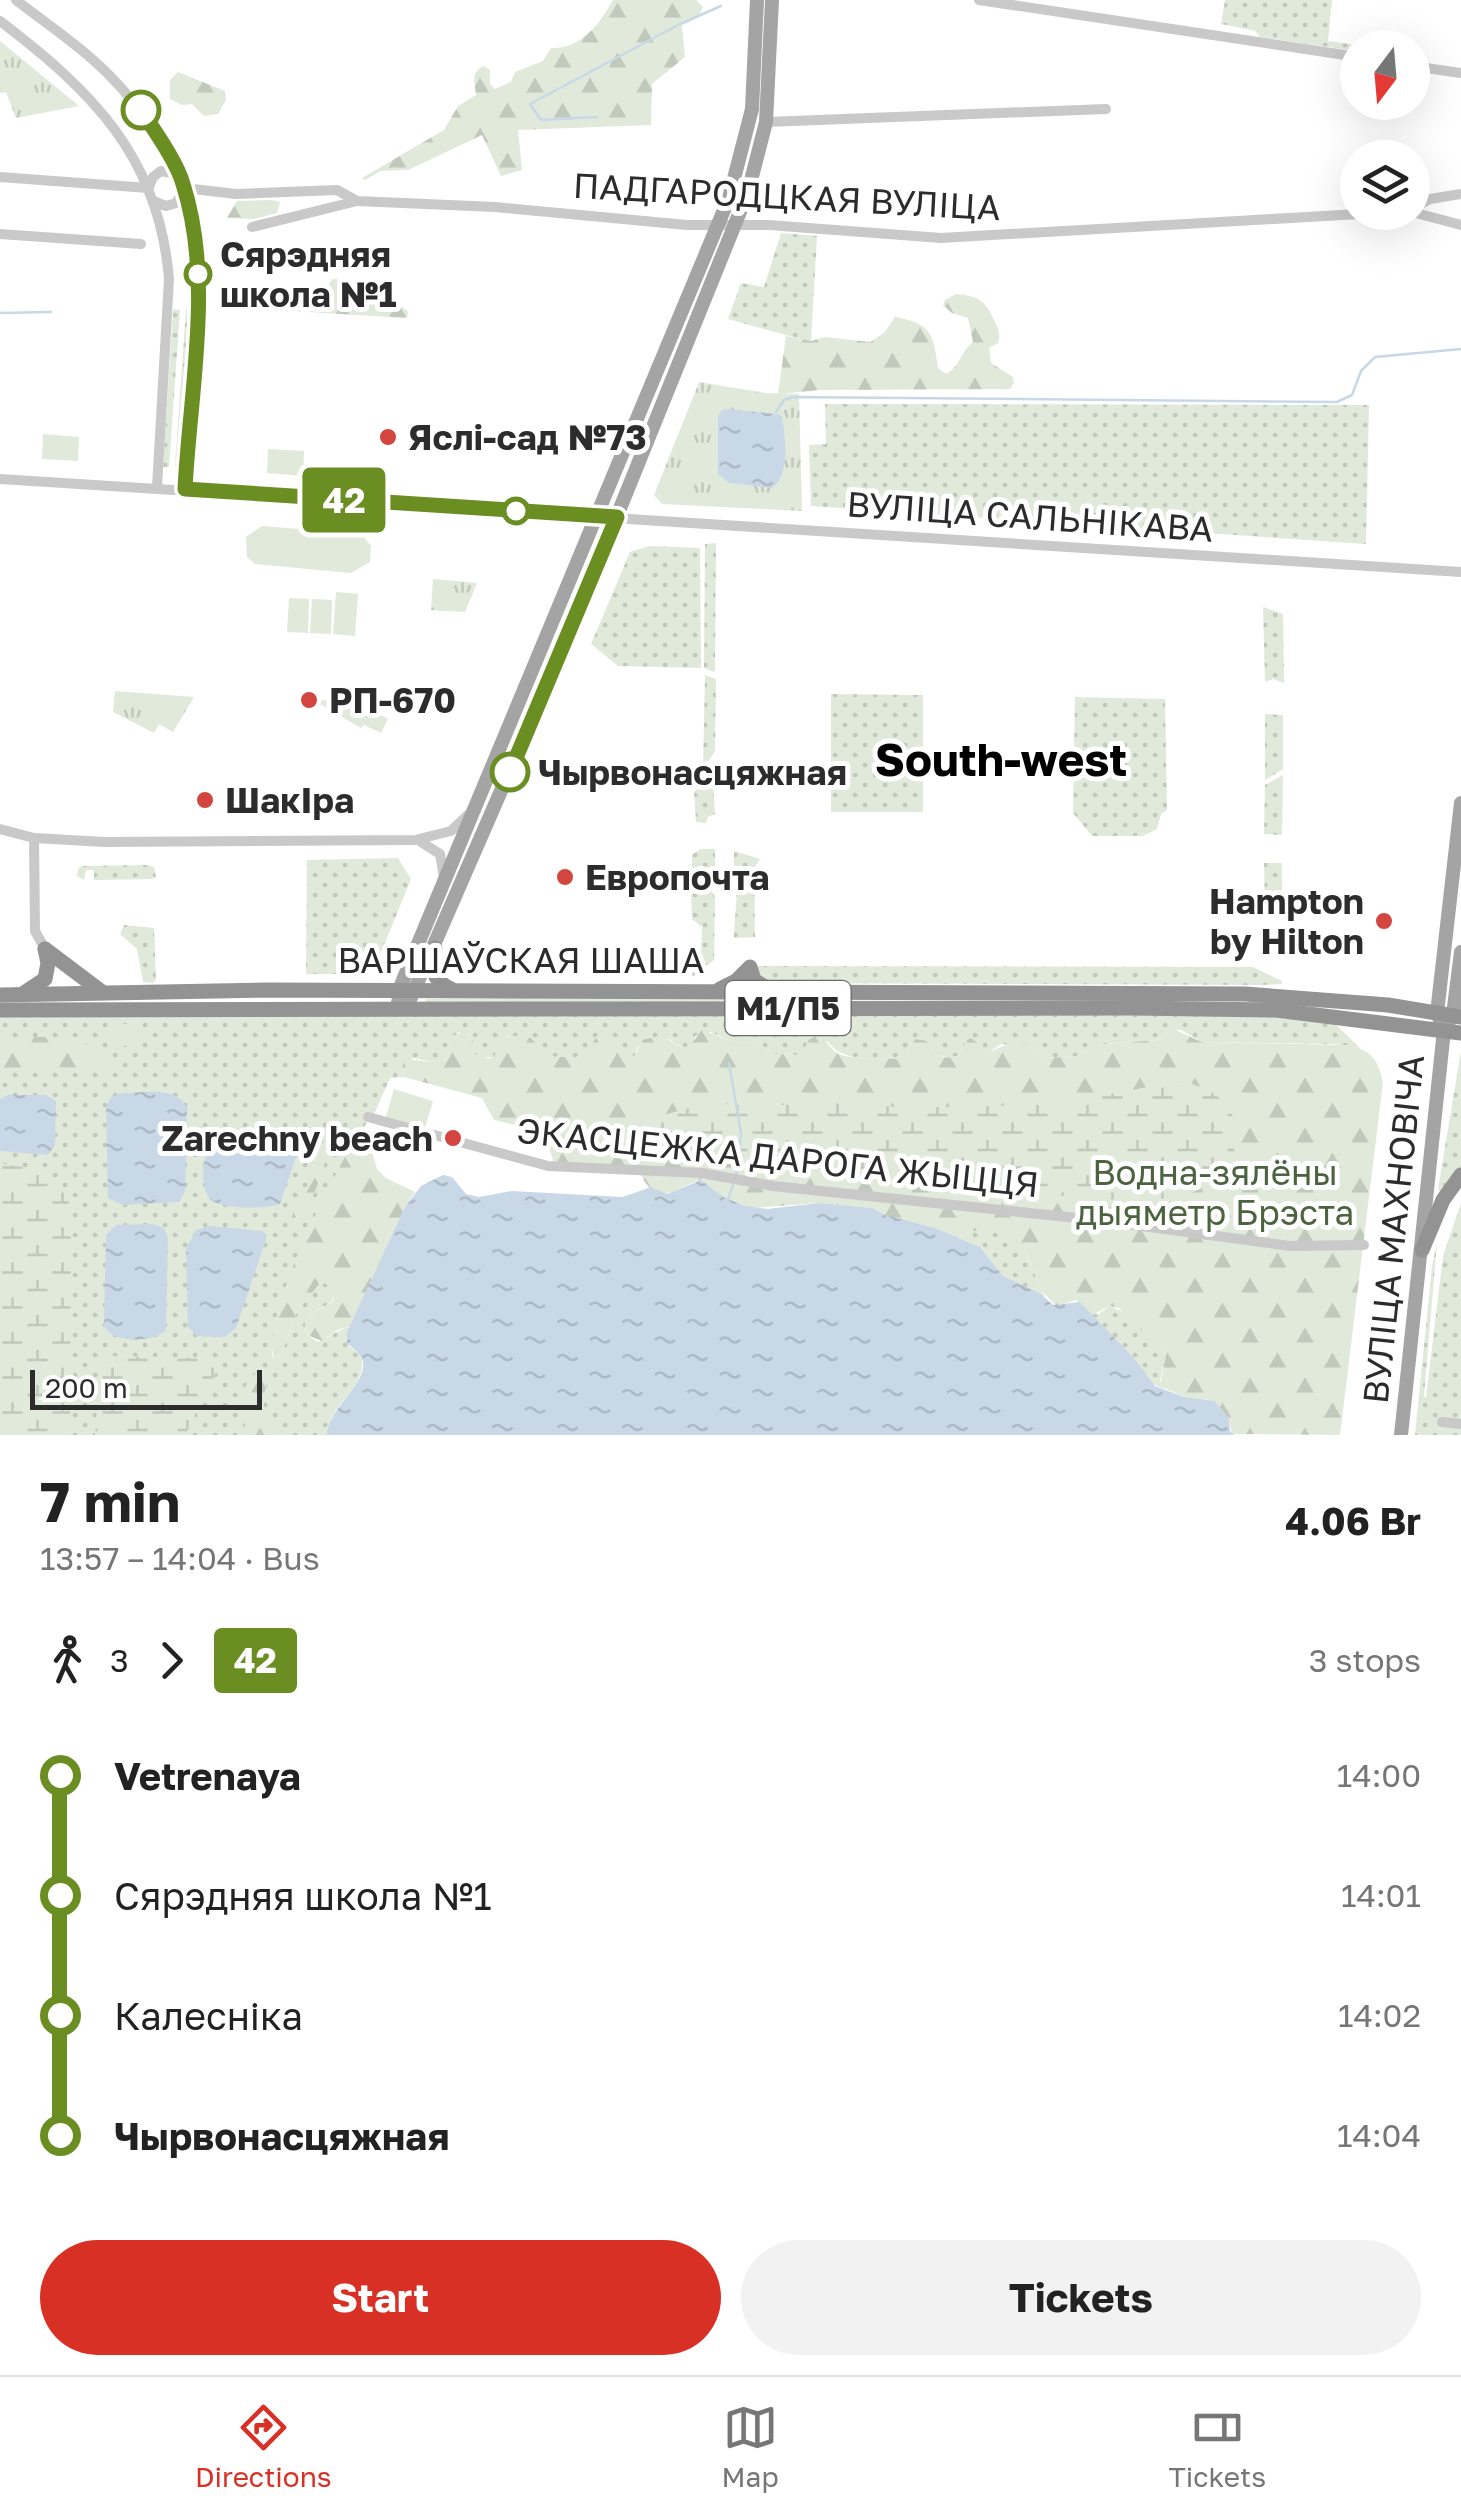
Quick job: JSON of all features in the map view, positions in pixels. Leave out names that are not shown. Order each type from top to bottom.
[{"type":"highway","points":[[435,948],[432,972],[438,982],[455,990]]},
{"type":"highway","points":[[45,949],[109,993],[135,976]]},
{"type":"highway","points":[[20,994],[45,978],[45,949]]},
{"type":"highway","points":[[716,991],[736,981],[750,967],[754,980],[770,990]]},
{"type":"highway","points":[[165,978],[189,992]]},
{"type":"highway","name":"ВАРШАЎСКАЯ ШАША","points":[[0,994],[770,990],[1094,1000]]},
{"type":"highway","name":"ВАРШАЎСКАЯ ШАША","points":[[0,1010],[402,1009],[1305,996],[1450,1015]]},
{"type":"highway","name":"ВАРШАЎСКАЯ ШАША","points":[[1133,1000],[1276,1010],[1461,1033]]},
{"type":"highway","points":[[1422,1250],[1443,1200],[1461,1175]]},
{"type":"main road","points":[[402,1009],[443,884],[737,174],[752,109],[757,0]]},
{"type":"main road","points":[[408,990],[435,948],[735,225],[766,122],[772,0]]},
{"type":"main road","name":"ВУЛІЦА МАХНОВІЧА","points":[[1450,1015],[1461,804]]},
{"type":"main road","name":"ВУЛІЦА МАХНОВІЧА","points":[[1401,1435],[1444,1030],[1461,952]]},
{"type":"street","points":[[16,0],[110,75],[141,110],[182,183],[196,240],[198,279],[185,489]]},
{"type":"street","points":[[980,0],[1340,54]]},
{"type":"street","points":[[0,21],[89,95],[123,141],[156,202],[169,279],[156,487]]},
{"type":"street","points":[[42,54],[57,32]]},
{"type":"street","points":[[1430,69],[1461,73]]},
{"type":"street","points":[[766,122],[1106,109]]},
{"type":"street","points":[[148,188],[152,177],[161,171],[171,171],[182,183]]},
{"type":"street","points":[[0,177],[148,188]]},
{"type":"street","points":[[156,202],[166,206],[176,203],[182,183]]},
{"type":"street","name":"ПАДГАРОДЦКАЯ ВУЛІЦА","points":[[182,183],[236,194],[337,190],[357,200]]},
{"type":"street","points":[[1430,200],[1461,194]]},
{"type":"street","name":"ПАДГАРОДЦКАЯ ВУЛІЦА","points":[[252,227],[357,200],[718,226],[955,238],[1340,215]]},
{"type":"street","points":[[1430,216],[1461,225]]},
{"type":"street","points":[[0,234],[142,244]]},
{"type":"street","name":"ВУЛІЦА САЛЬНІКАВА","points":[[0,478],[1461,572]]},
{"type":"street","points":[[0,828],[34,838],[105,842],[415,840],[451,832],[475,808]]},
{"type":"street","points":[[34,838],[35,931],[45,949]]},
{"type":"street","points":[[415,840],[440,854],[443,884]]},
{"type":"street","name":"ЭКАСЦЕЖКА ДАРОГА ЖЫЦЦЯ","points":[[368,1117],[548,1166],[702,1173],[773,1186],[1105,1221],[1290,1246],[1364,1245]]},
{"type":"street","points":[[1442,1422],[1461,1424]]},
{"type":"green space","points":[[613,0],[696,0],[703,7],[698,18],[682,25],[685,57],[652,84],[651,125],[518,130],[522,170],[501,176],[482,135],[408,170],[381,171],[362,178],[444,130],[458,106],[476,95],[475,75],[483,66],[490,70],[490,84],[495,89],[511,82],[515,72],[543,61],[551,48],[571,44],[588,34]]},
{"type":"green space","points":[[1225,0],[1332,0],[1328,41],[1340,43],[1340,49],[1260,37],[1255,31],[1221,24]]},
{"type":"green space","points":[[0,41],[79,106],[16,118],[6,92],[0,93]]},
{"type":"green space","points":[[178,72],[225,91],[226,100],[218,114],[204,116],[192,104],[182,105],[170,99],[170,80]]},
{"type":"green space","points":[[237,201],[280,202],[277,213],[254,219],[227,218]]},
{"type":"green space","points":[[781,233],[817,236],[811,342],[728,319],[741,283],[764,287]]},
{"type":"green space","points":[[332,279],[397,304],[408,312],[407,318],[275,310],[280,301],[321,298]]},
{"type":"green space","points":[[956,294],[980,300],[991,313],[999,336],[998,343],[989,348],[991,363],[1013,377],[1010,389],[820,390],[778,394],[786,336],[811,341],[825,337],[870,342],[884,333],[895,317],[917,323],[929,333],[938,368],[946,374],[973,342],[968,318],[943,305]]},
{"type":"green space","points":[[173,309],[180,310],[169,467],[163,467]]},
{"type":"green space","points":[[186,310],[193,311],[182,467],[175,466]]},
{"type":"green space","points":[[699,382],[765,393],[799,394],[802,511],[662,504],[654,495]]},
{"type":"green space","points":[[825,404],[1369,405],[1366,544],[811,506],[809,445],[826,444]]},
{"type":"green space","points":[[43,434],[79,437],[78,461],[42,459]]},
{"type":"green space","points":[[268,449],[304,451],[303,476],[267,473]]},
{"type":"green space","points":[[262,526],[361,534],[371,546],[370,562],[351,573],[255,564],[247,557],[246,537]]},
{"type":"green space","points":[[716,543],[715,672],[704,668],[705,544]]},
{"type":"green space","points":[[649,546],[700,548],[701,668],[618,666],[591,644],[630,552]]},
{"type":"green space","points":[[433,579],[477,583],[465,612],[431,610]]},
{"type":"green space","points":[[336,592],[358,594],[355,636],[333,634]]},
{"type":"green space","points":[[289,598],[309,599],[308,633],[287,632]]},
{"type":"green space","points":[[312,599],[332,600],[331,634],[310,633]]},
{"type":"green space","points":[[1263,607],[1283,614],[1284,683],[1273,679],[1265,682]]},
{"type":"green space","points":[[705,675],[716,679],[715,751],[703,769]]},
{"type":"green space","points":[[115,691],[194,697],[173,732],[159,724],[154,733],[113,712]]},
{"type":"green space","points":[[831,694],[923,695],[923,812],[831,812]]},
{"type":"green space","points":[[1075,697],[1165,699],[1167,810],[1161,814],[1157,829],[1143,836],[1092,836],[1073,813]]},
{"type":"green space","points":[[322,700],[348,702],[353,712],[388,719],[381,733],[364,725],[361,728],[320,704]]},
{"type":"green space","points":[[1265,714],[1283,715],[1283,769],[1265,780]]},
{"type":"green space","points":[[712,764],[715,814],[706,823],[696,822],[694,793]]},
{"type":"green space","points":[[1283,775],[1282,835],[1264,834],[1265,785]]},
{"type":"green space","points":[[700,849],[715,849],[715,880],[711,887],[692,887],[692,855]]},
{"type":"green space","points":[[734,851],[760,859],[754,868],[755,937],[734,938]]},
{"type":"green space","points":[[398,858],[411,879],[378,960],[359,974],[306,974],[307,860]]},
{"type":"green space","points":[[1264,863],[1282,863],[1282,891],[1265,908]]},
{"type":"green space","points":[[82,866],[154,867],[156,877],[94,880],[94,870],[86,870],[84,880],[77,876]]},
{"type":"green space","points":[[691,890],[711,890],[715,897],[714,960],[692,977],[692,966],[701,957],[702,927],[692,919]]},
{"type":"green space","points":[[124,925],[154,928],[153,983],[143,982],[137,949],[120,934]]},
{"type":"green space","points":[[758,966],[1253,967],[1282,984],[765,983],[754,970]]},
{"type":"green space","points":[[664,996],[1013,1000],[425,1002]]},
{"type":"green space","points":[[1260,1014],[1331,1020],[1360,1048],[1334,1044],[1202,1042],[1181,1030],[1171,1030],[1157,1040],[1094,1045],[1077,1056],[1045,1058],[1029,1046],[1001,1044],[989,1052],[966,1041],[958,1056],[947,1057],[936,1053],[927,1041],[917,1039],[900,1059],[870,1059],[841,1053],[828,1041],[800,1055],[776,1054],[758,1044],[731,1041],[710,1032],[695,1036],[694,1044],[688,1047],[670,1039],[638,1047],[634,1057],[618,1054],[597,1036],[585,1055],[568,1059],[544,1055],[528,1039],[507,1036],[494,1057],[481,1058],[475,1054],[470,1035],[458,1032],[447,1058],[433,1062],[413,1058],[402,1069],[404,1077],[390,1078],[375,1112],[357,1136],[321,1204],[277,1315],[274,1359],[281,1356],[296,1313],[318,1284],[334,1288],[333,1300],[308,1317],[307,1335],[318,1342],[350,1327],[349,1346],[361,1355],[362,1367],[354,1387],[334,1414],[327,1435],[0,1435],[0,1016]]},
{"type":"green space","points":[[117,1024],[148,1029],[138,1040],[121,1046],[104,1036],[107,1027]]},
{"type":"green space","name":"Водна-зялёны дыяметр Брэста","points":[[1173,1029],[1202,1042],[1348,1045],[1368,1053],[1379,1067],[1383,1082],[1340,1435],[1232,1434],[1229,1419],[1215,1401],[1184,1397],[1160,1386],[1166,1355],[1119,1308],[1109,1306],[1093,1315],[1076,1300],[1056,1306],[1041,1290],[1027,1255],[1004,1234],[983,1229],[954,1236],[873,1208],[820,1203],[753,1208],[724,1198],[701,1180],[661,1194],[647,1185],[640,1173],[553,1161],[539,1135],[494,1120],[482,1098],[404,1077],[402,1069],[406,1059],[433,1062],[447,1058],[452,1036],[462,1032],[472,1037],[475,1054],[488,1059],[511,1036],[531,1038],[547,1056],[574,1057],[584,1053],[600,1032],[610,1032],[615,1051],[634,1057],[643,1040],[662,1035],[678,1046],[689,1047],[702,1030],[731,1041],[758,1044],[776,1054],[800,1055],[817,1035],[841,1055],[899,1059],[906,1056],[916,1039],[927,1041],[943,1057],[958,1056],[971,1038],[989,1052],[1016,1041],[1025,1043],[1045,1058],[1077,1056],[1094,1045],[1157,1040]]},
{"type":"green space","points":[[41,1037],[89,1045],[110,1065],[103,1069],[0,1071],[0,1038]]},
{"type":"green space","points":[[1461,1051],[1461,1168],[1441,1193],[1438,1189]]},
{"type":"green space","points":[[1178,1081],[1206,1089],[1225,1103],[1234,1121],[1236,1141],[1230,1161],[1216,1178],[1196,1191],[1169,1198],[1089,1198],[788,1171],[651,1152],[639,1143],[636,1135],[649,1119],[704,1104],[1036,1105]]},
{"type":"green space","points":[[394,1089],[433,1101],[424,1131],[385,1120]]},
{"type":"green space","points":[[329,1136],[319,1181],[297,1221],[291,1218],[306,1190],[321,1140]]},
{"type":"green space","points":[[357,1136],[368,1139],[377,1169],[386,1178],[415,1192],[350,1327],[339,1329],[322,1341],[307,1335],[308,1317],[334,1300],[333,1288],[319,1284],[296,1313],[281,1356],[274,1359],[273,1337],[288,1279],[316,1214]]},
{"type":"green space","points":[[0,1163],[34,1169],[51,1177],[71,1208],[70,1435],[0,1435]]},
{"type":"green space","points":[[1461,1203],[1461,1435],[1415,1435],[1432,1266],[1437,1243],[1426,1398],[1443,1256]]},
{"type":"green space","points":[[983,1229],[1019,1244],[1045,1297],[1003,1276],[980,1247],[954,1236]]},
{"type":"green space","points":[[1109,1306],[1124,1312],[1166,1355],[1160,1381],[1164,1389],[1151,1383],[1134,1358],[1090,1314],[1099,1314]]},
{"type":"green space","points":[[112,1356],[217,1361],[217,1370],[185,1435],[95,1435],[100,1367]]},
{"type":"green space","points":[[257,1372],[269,1376],[264,1407],[279,1435],[247,1435],[243,1393]]},
{"type":"water","points":[[722,410],[782,416],[784,465],[772,488],[729,483],[718,474],[718,416]]},
{"type":"water","points":[[122,1093],[168,1093],[187,1108],[185,1191],[179,1202],[123,1205],[108,1198],[106,1107],[111,1097]]},
{"type":"water","points":[[8,1095],[46,1095],[56,1101],[55,1145],[48,1155],[0,1151],[0,1099]]},
{"type":"water","points":[[220,1137],[293,1142],[297,1154],[280,1204],[233,1207],[210,1199],[204,1186],[204,1166],[209,1148]]},
{"type":"water","points":[[443,1175],[452,1177],[466,1194],[479,1197],[512,1191],[623,1197],[651,1187],[667,1194],[701,1180],[725,1198],[746,1206],[767,1209],[820,1203],[873,1208],[935,1228],[980,1247],[1003,1276],[1041,1294],[1053,1305],[1080,1302],[1155,1386],[1184,1397],[1215,1401],[1229,1419],[1234,1435],[327,1435],[334,1414],[362,1373],[363,1363],[347,1343],[347,1332],[405,1207],[421,1186]]},
{"type":"water","points":[[152,1224],[164,1228],[168,1238],[166,1330],[152,1337],[124,1339],[104,1326],[106,1235],[116,1225]]},
{"type":"water","points":[[209,1226],[263,1231],[267,1237],[236,1328],[225,1337],[197,1336],[188,1327],[186,1249],[196,1230]]},
{"type":"waterway","points":[[597,117],[541,120],[530,104],[721,6]]},
{"type":"waterway","points":[[0,313],[51,312]]},
{"type":"waterway","points":[[776,412],[784,400],[793,397],[1337,402],[1352,395],[1361,371],[1375,357],[1461,349]]},
{"type":"waterway","points":[[729,1063],[741,1133],[736,1175]]},
{"type":"waterway","points":[[728,1200],[734,1182]]},
{"type":"bus line","name":"42","points":[[141,110],[183,182],[196,240],[197,308],[185,489],[617,517],[510,772]]},
{"type":"place","name":"Сярэдняя школа №1","points":[[198,274]]},
{"type":"place","name":"Яслі-сад №73","points":[[388,437]]},
{"type":"place","name":"РП-670","points":[[309,700]]},
{"type":"place","name":"Чырвонасцяжная","points":[[510,772]]},
{"type":"place","name":"ШакІра","points":[[205,800]]},
{"type":"place","name":"Европочта","points":[[565,877]]},
{"type":"place","name":"Hampton by Hilton","points":[[1384,921]]},
{"type":"place","name":"Zarechny beach","points":[[453,1138]]},
{"type":"district","name":"South-west","points":[[1001,759]]}]
